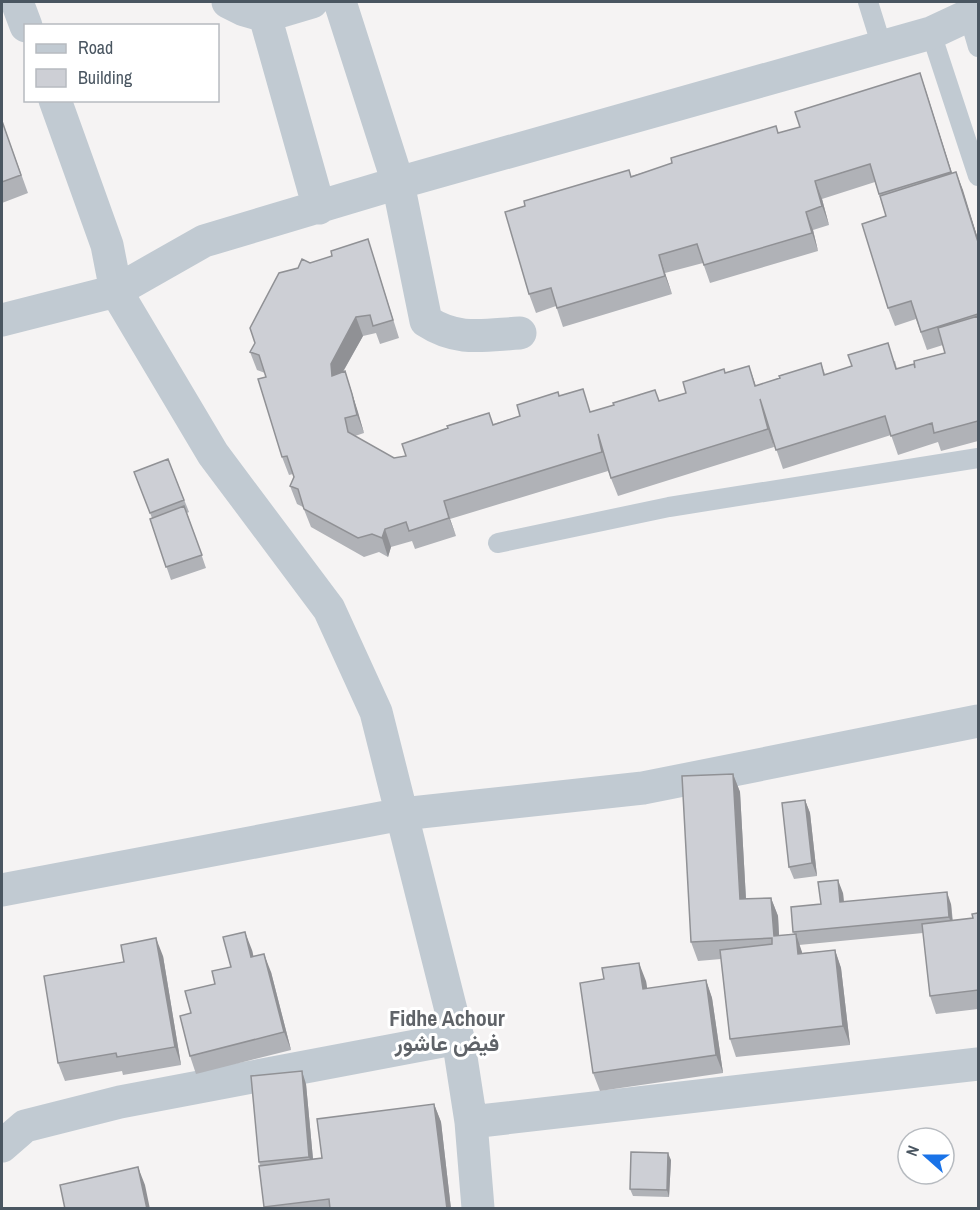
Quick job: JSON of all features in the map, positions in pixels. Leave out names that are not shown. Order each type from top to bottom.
[{"type":"street","points":[[17,2],[25,24]]},
{"type":"street","points":[[228,2],[244,10],[265,16],[312,2]]},
{"type":"street","points":[[340,2],[398,183],[426,321],[440,330],[463,337],[520,333]]},
{"type":"street","points":[[2,320],[116,291],[204,241],[398,183],[931,33],[971,10]]},
{"type":"street","points":[[265,16],[319,208]]},
{"type":"street","points":[[55,102],[106,245],[116,291],[213,454],[329,609],[376,712],[458,1038],[471,1122],[478,1209]]},
{"type":"street","points":[[2,890],[402,814],[643,788],[978,721]]},
{"type":"street","points":[[2,1146],[24,1126],[120,1102],[458,1038]]},
{"type":"street","points":[[471,1122],[978,1064]]},
{"type":"lane","points":[[868,2],[882,47]]},
{"type":"lane","points":[[971,10],[978,47]]},
{"type":"lane","points":[[931,33],[978,176]]},
{"type":"lane","points":[[498,543],[669,507],[978,458]]},
{"type":"building","points":[[920,73],[951,172],[879,194],[870,164],[815,181],[822,206],[806,212],[812,233],[704,265],[697,244],[659,255],[665,276],[557,308],[551,288],[529,294],[505,212],[525,206],[524,201],[629,170],[631,177],[672,163],[671,158],[776,126],[778,133],[800,127],[795,112]]},
{"type":"building","points":[[2,121],[21,175],[2,182]]},
{"type":"building","points":[[956,172],[978,242],[978,314],[921,332],[911,301],[888,308],[862,224],[886,216],[880,196]]},
{"type":"building","points":[[368,239],[393,320],[373,326],[370,315],[356,317],[331,364],[332,376],[345,371],[352,394],[357,415],[345,418],[348,432],[394,458],[406,456],[402,444],[448,428],[447,426],[489,413],[493,425],[520,416],[517,405],[558,392],[559,396],[583,389],[590,412],[655,390],[659,401],[686,393],[683,382],[724,369],[725,373],[749,366],[755,386],[821,363],[824,375],[852,366],[848,355],[888,343],[896,369],[914,364],[915,368],[914,361],[945,353],[938,328],[978,316],[978,421],[934,433],[932,423],[891,436],[885,416],[776,450],[760,399],[768,429],[611,478],[598,434],[602,452],[444,501],[449,518],[409,531],[406,522],[385,529],[382,538],[372,534],[358,538],[304,509],[298,489],[290,486],[294,477],[287,456],[282,457],[258,379],[266,377],[259,355],[250,352],[255,343],[250,328],[279,273],[298,268],[302,259],[310,263],[332,256],[331,251]]},
{"type":"building","points":[[168,459],[184,500],[150,513],[134,472]]},
{"type":"building","points":[[184,506],[202,555],[166,567],[150,519]]},
{"type":"building","points":[[733,774],[740,899],[771,898],[774,936],[796,934],[798,954],[835,950],[843,1026],[730,1039],[720,950],[772,944],[772,938],[691,942],[682,776]]},
{"type":"building","points":[[805,800],[812,863],[789,867],[782,803]]},
{"type":"building","points":[[838,880],[840,902],[947,892],[949,917],[793,932],[791,907],[821,904],[818,882]]},
{"type":"building","points":[[978,913],[978,990],[930,996],[922,924],[973,918],[972,914]]},
{"type":"building","points":[[245,932],[251,957],[264,954],[284,1032],[190,1056],[180,1016],[191,1013],[185,991],[215,984],[212,971],[231,967],[223,937]]},
{"type":"building","points":[[156,938],[175,1047],[117,1057],[116,1053],[58,1063],[44,976],[124,962],[121,945]]},
{"type":"building","points":[[639,963],[643,989],[706,980],[716,1055],[593,1073],[580,983],[604,979],[602,968]]},
{"type":"building","points":[[302,1071],[309,1157],[259,1162],[251,1076]]},
{"type":"building","points":[[434,1104],[447,1209],[330,1209],[329,1199],[264,1207],[259,1166],[322,1158],[317,1119]]},
{"type":"building","points":[[631,1152],[668,1153],[667,1190],[630,1189]]},
{"type":"building","points":[[138,1167],[147,1209],[65,1209],[60,1185]]},
{"type":"district","name":"Fidhe Achour فيض عاشور","points":[[447,1030]]}]
